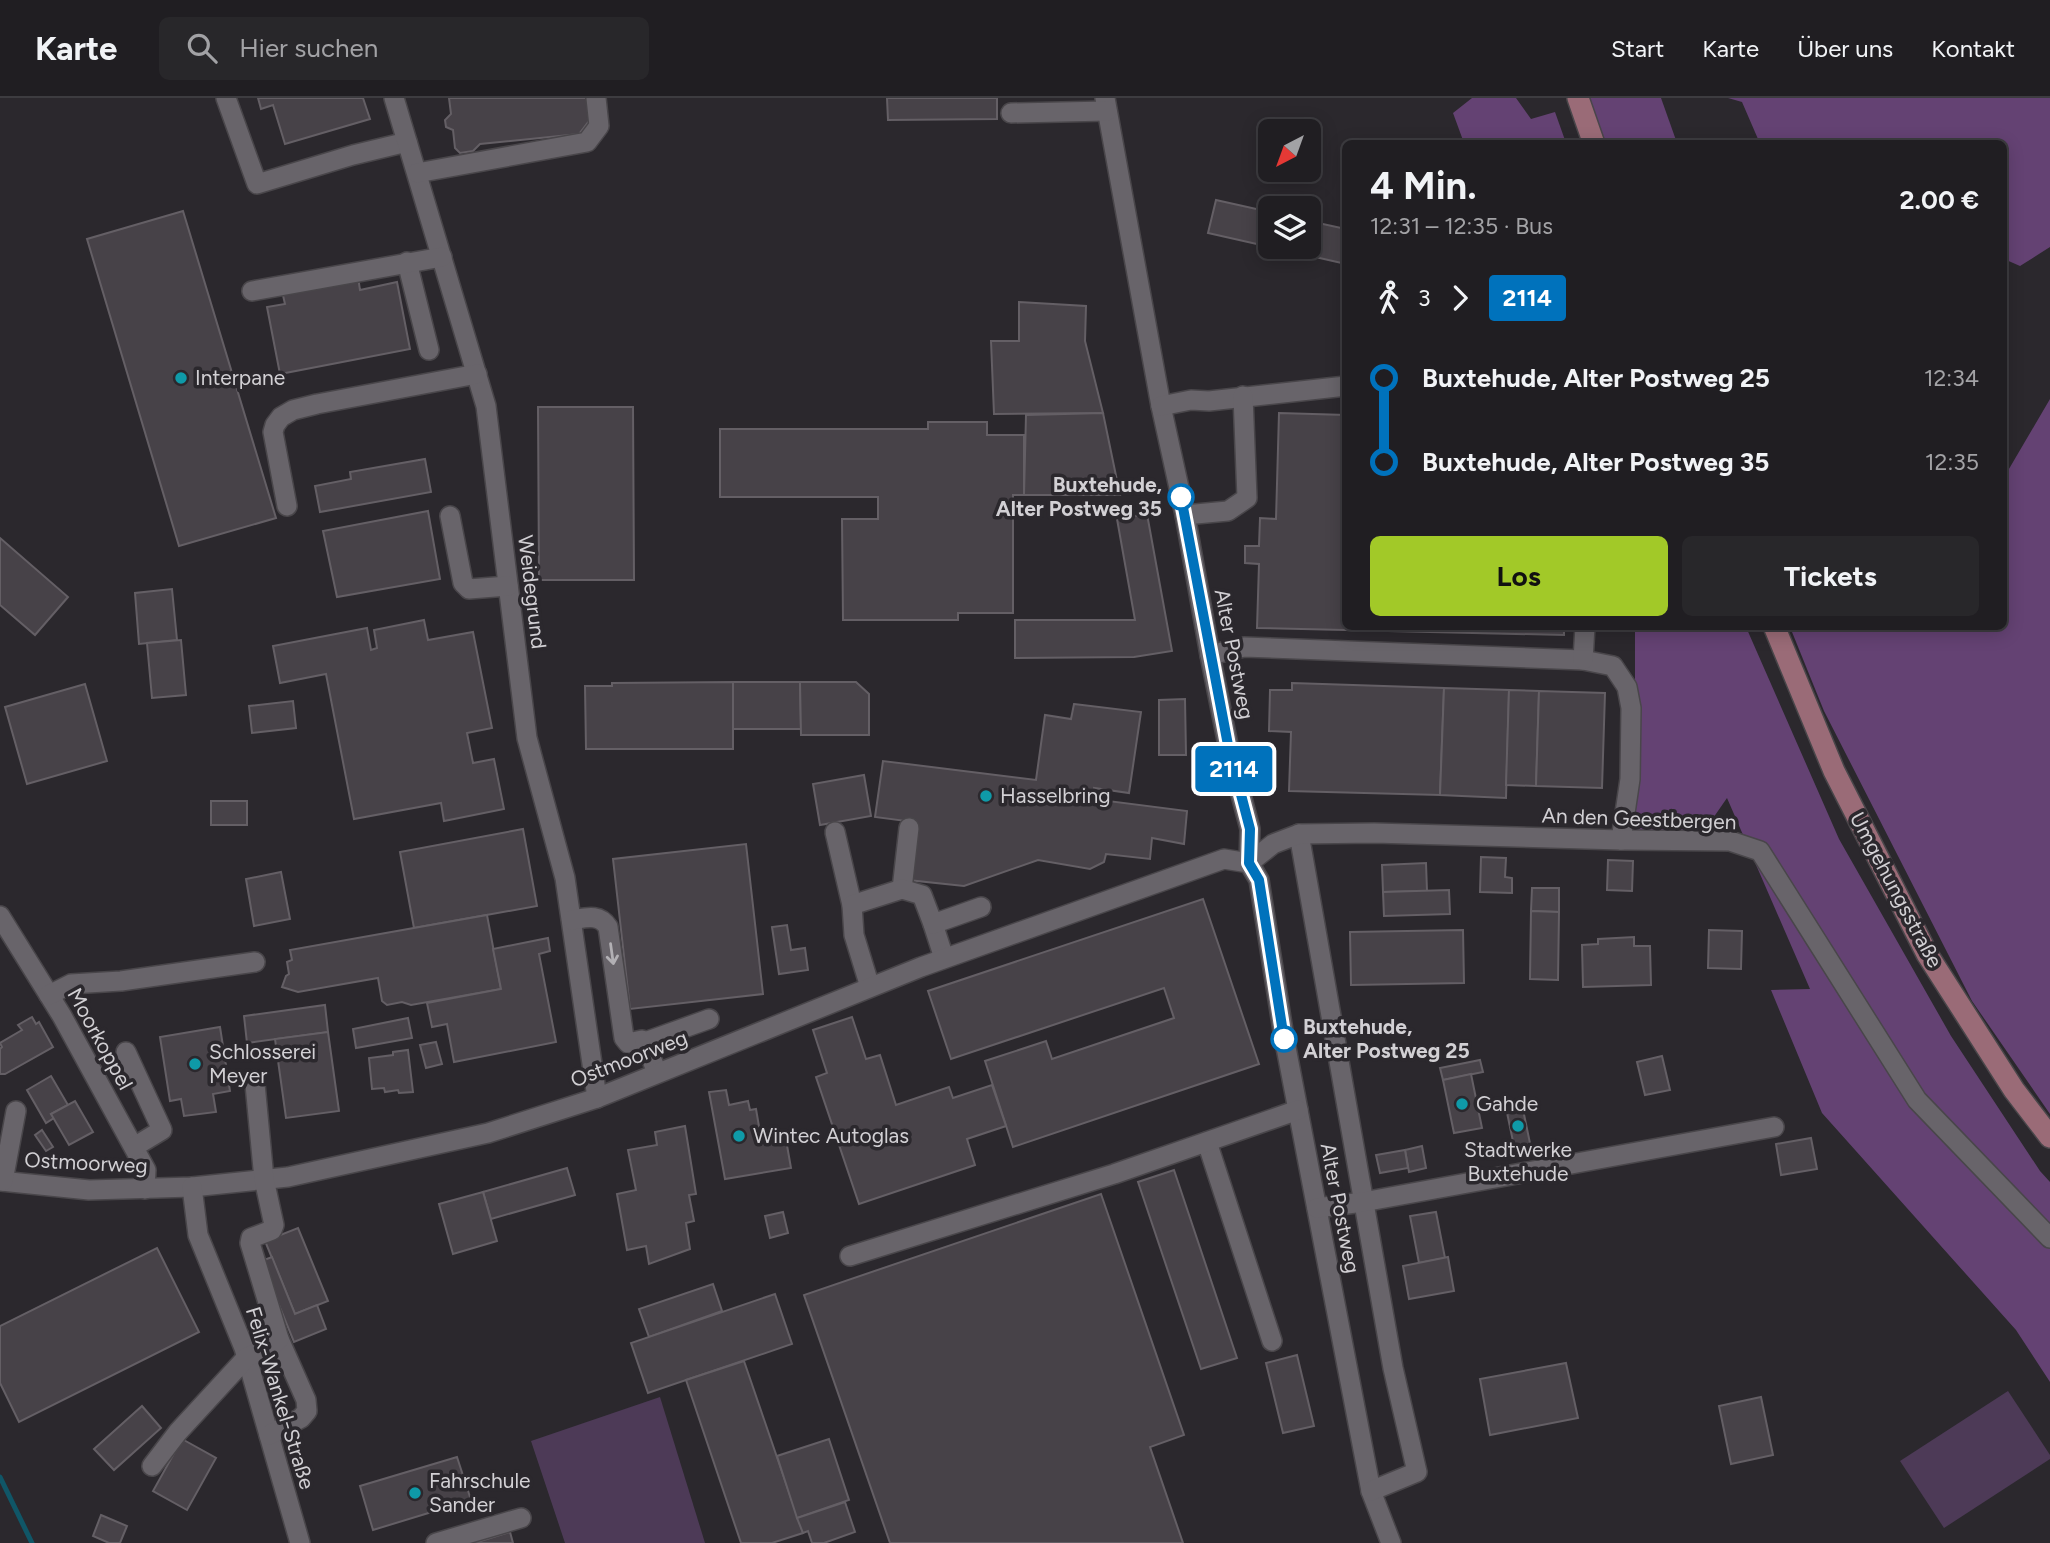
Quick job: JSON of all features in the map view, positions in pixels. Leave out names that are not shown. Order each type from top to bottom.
[{"type":"main road","points":[[1578,98],[1593,140]]},
{"type":"main road","name":"Umgehungsstraße","points":[[1775,630],[1834,771],[1927,954],[2014,1090],[2050,1137]]},
{"type":"street","points":[[226,98],[257,184],[407,142]]},
{"type":"street","name":"Weidegrund","points":[[394,98],[486,406],[527,738],[565,878],[597,1098]]},
{"type":"street","points":[[416,173],[587,142],[599,126],[596,98]]},
{"type":"street","points":[[1011,113],[1106,104]]},
{"type":"street","name":"Alter Postweg","points":[[1106,104],[1210,655],[1228,745],[1250,829],[1249,863],[1259,880],[1284,1037],[1371,1491],[1391,1543]]},
{"type":"street","points":[[252,291],[442,257]]},
{"type":"street","points":[[407,262],[429,350]]},
{"type":"street","points":[[287,506],[273,432],[281,417],[293,410],[317,404],[477,374]]},
{"type":"street","points":[[1161,406],[1191,400],[1342,386]]},
{"type":"street","points":[[1185,515],[1228,511],[1247,498],[1243,396]]},
{"type":"street","points":[[450,516],[463,583],[469,589],[509,586]]},
{"type":"street","points":[[1583,660],[1585,630]]},
{"type":"street","points":[[1210,655],[1244,647],[1583,660],[1613,666],[1627,687],[1631,708],[1630,779],[1622,840]]},
{"type":"street","points":[[902,889],[909,828]]},
{"type":"street","points":[[835,832],[852,905],[853,935],[870,987]]},
{"type":"street","name":"An den Geestbergen","points":[[1249,863],[1273,844],[1299,834],[1374,833],[1730,841],[1760,851],[1917,1100],[2050,1238]]},
{"type":"street","points":[[1299,834],[1393,1368],[1417,1472],[1371,1491]]},
{"type":"street","name":"Ostmoorweg","points":[[2,1181],[89,1189],[145,1189],[288,1177],[488,1133],[597,1098],[944,958],[1224,859],[1249,863]]},
{"type":"street","points":[[852,905],[902,889],[922,895],[944,958]]},
{"type":"street","points":[[933,924],[981,907]]},
{"type":"street","name":"Moorkoppel","points":[[0,916],[49,995],[134,1146],[146,1170],[145,1189]]},
{"type":"street","points":[[572,920],[595,917],[605,922],[608,927],[624,1038],[628,1043],[642,1040],[645,1042],[709,1019]]},
{"type":"street","points":[[49,995],[71,984],[121,981],[255,962]]},
{"type":"street","points":[[645,1042],[657,1073]]},
{"type":"street","points":[[126,1052],[162,1130],[134,1146]]},
{"type":"street","points":[[255,1084],[264,1179],[273,1228],[255,1236],[250,1243],[279,1339],[306,1400],[307,1411],[301,1418],[269,1435]]},
{"type":"street","points":[[850,1256],[1114,1174],[1298,1110]]},
{"type":"street","points":[[2,1181],[16,1111]]},
{"type":"street","name":"Alter Postweg","points":[[1317,1208],[1363,1202],[1774,1127]]},
{"type":"street","points":[[1207,1142],[1272,1341]]},
{"type":"street","name":"Felix-Wankel-Straße","points":[[192,1186],[198,1235],[247,1357],[300,1543]]},
{"type":"street","points":[[152,1466],[178,1432],[247,1357],[271,1347],[279,1339]]},
{"type":"street","points":[[436,1543],[521,1518]]},
{"type":"shaded area","points":[[1472,98],[1516,98],[1531,119],[1555,112],[1565,140],[1463,140],[1453,113]]},
{"type":"shaded area","points":[[1585,98],[1661,98],[1676,140],[1600,140]]},
{"type":"shaded area","points":[[1728,98],[2050,98],[2050,247],[2020,266],[2007,260],[2007,140],[1760,140],[1742,102]]},
{"type":"shaded area","points":[[2050,399],[2050,1114],[1972,1001],[1824,711],[1791,630],[2007,630],[2007,472]]},
{"type":"shaded area","points":[[1635,630],[1747,630],[1839,839],[1951,1036],[2040,1171],[2050,1182],[2050,1382],[2016,1330],[1822,1113],[1771,990],[1810,989],[1727,798],[1702,834],[1635,830]]},
{"type":"shaded area","points":[[2008,1391],[2050,1455],[2050,1459],[1944,1528],[1900,1461]]},
{"type":"shaded area","points":[[660,1397],[705,1543],[565,1543],[531,1441]]},
{"type":"building","points":[[258,98],[363,98],[370,119],[285,144],[273,105],[261,109]]},
{"type":"building","points":[[449,98],[589,98],[592,117],[579,134],[480,144],[473,151],[460,153],[455,148],[453,130],[446,127],[445,120],[451,114]]},
{"type":"building","points":[[887,98],[997,98],[997,119],[888,120]]},
{"type":"building","points":[[1216,200],[1258,209],[1258,244],[1208,233]]},
{"type":"building","name":"Interpane","points":[[183,211],[276,518],[179,546],[87,239]]},
{"type":"building","points":[[1321,224],[1342,228],[1342,263],[1321,258]]},
{"type":"building","points":[[358,277],[360,290],[397,282],[410,349],[280,374],[267,307],[285,304],[282,291]]},
{"type":"building","points":[[1019,302],[1086,306],[1085,341],[1103,413],[994,414],[991,341],[1019,341]]},
{"type":"building","points":[[538,407],[633,407],[634,580],[539,580]]},
{"type":"building","points":[[1103,413],[1120,495],[1024,495],[1026,415]]},
{"type":"building","points":[[1279,413],[1342,415],[1342,630],[1257,628],[1259,564],[1245,563],[1245,546],[1259,546],[1260,518],[1276,519]]},
{"type":"building","points":[[928,422],[987,422],[987,435],[1024,435],[1024,495],[1013,495],[1013,613],[958,613],[958,620],[843,620],[842,519],[878,519],[878,497],[720,497],[720,429],[928,429]]},
{"type":"building","points":[[425,459],[431,492],[320,512],[315,486],[351,479],[350,472]]},
{"type":"building","points":[[428,511],[440,579],[337,597],[323,531]]},
{"type":"building","points":[[1147,514],[1172,651],[1134,657],[1015,658],[1015,620],[1135,620],[1117,519]]},
{"type":"building","points":[[0,538],[68,597],[35,635],[0,605]]},
{"type":"building","points":[[172,589],[177,640],[139,644],[135,593]]},
{"type":"building","points":[[424,620],[428,640],[473,632],[492,728],[467,733],[473,763],[494,759],[504,809],[444,821],[441,803],[354,819],[326,674],[280,683],[273,646],[367,628],[371,650],[377,648],[374,630]]},
{"type":"building","points":[[1345,630],[1564,630],[1564,635]]},
{"type":"building","points":[[181,640],[186,695],[152,698],[147,643]]},
{"type":"building","points":[[733,682],[800,682],[801,729],[733,729]]},
{"type":"building","points":[[733,682],[733,749],[586,749],[585,686],[612,686],[612,683]]},
{"type":"building","points":[[800,682],[856,682],[869,694],[869,735],[801,735]]},
{"type":"building","points":[[1292,683],[1444,688],[1440,795],[1289,791],[1291,732],[1269,731],[1270,690],[1292,690]]},
{"type":"building","points":[[85,684],[107,761],[27,784],[5,707]]},
{"type":"building","points":[[1444,688],[1509,690],[1506,798],[1440,795]]},
{"type":"building","points":[[1509,690],[1539,691],[1536,786],[1506,785]]},
{"type":"building","points":[[1539,691],[1605,693],[1602,788],[1536,786]]},
{"type":"building","points":[[1185,699],[1186,755],[1159,755],[1159,700]]},
{"type":"building","points":[[293,701],[296,728],[252,733],[249,706]]},
{"type":"building","name":"Hasselbring","points":[[1074,704],[1141,712],[1129,793],[1094,788],[1092,799],[1187,811],[1184,844],[1152,838],[1150,859],[1106,854],[1104,862],[1090,869],[1038,860],[964,886],[908,880],[914,822],[875,817],[883,761],[1036,780],[1045,715],[1071,719]]},
{"type":"building","points":[[864,775],[871,816],[820,825],[813,784]]},
{"type":"building","points":[[211,801],[247,801],[247,825],[211,825]]},
{"type":"building","points":[[523,829],[537,906],[414,928],[400,852]]},
{"type":"building","points":[[746,844],[763,994],[630,1009],[613,859]]},
{"type":"building","points":[[1481,857],[1506,858],[1505,877],[1512,878],[1512,893],[1480,892]]},
{"type":"building","points":[[1608,860],[1633,861],[1632,891],[1607,890]]},
{"type":"building","points":[[1426,863],[1427,891],[1383,892],[1382,865]]},
{"type":"building","points":[[281,872],[290,919],[254,926],[246,879]]},
{"type":"building","points":[[1532,888],[1559,888],[1559,912],[1531,911]]},
{"type":"building","points":[[1449,890],[1450,914],[1384,916],[1383,892]]},
{"type":"building","points":[[1203,899],[1259,1064],[1013,1147],[985,1061],[1046,1041],[1052,1059],[1174,1018],[1164,988],[951,1059],[928,991]]},
{"type":"building","points":[[1531,911],[1559,912],[1558,980],[1530,979]]},
{"type":"building","points":[[487,915],[501,989],[411,1005],[402,1002],[387,1005],[382,1001],[378,978],[298,992],[282,987],[289,974],[287,962],[292,960],[290,950]]},
{"type":"building","points":[[787,925],[791,950],[805,948],[808,970],[779,974],[772,927]]},
{"type":"building","points":[[1463,930],[1464,983],[1351,985],[1350,932]]},
{"type":"building","points":[[1709,930],[1742,931],[1741,969],[1708,968]]},
{"type":"building","points":[[1634,937],[1634,946],[1650,946],[1651,985],[1583,987],[1582,945],[1598,944],[1598,939]]},
{"type":"building","points":[[548,938],[550,951],[539,954],[556,1042],[454,1062],[447,1024],[432,1027],[427,1003],[501,989],[493,949]]},
{"type":"building","points":[[325,1005],[328,1032],[247,1043],[244,1016]]},
{"type":"building","points":[[32,1017],[36,1024],[39,1022],[53,1047],[5,1074],[0,1074],[0,1043],[22,1030],[18,1025]]},
{"type":"building","points":[[852,1017],[866,1059],[880,1055],[896,1105],[949,1087],[953,1098],[992,1085],[1006,1126],[967,1139],[975,1165],[859,1204],[816,1077],[827,1073],[813,1030]]},
{"type":"building","points":[[408,1018],[412,1038],[356,1048],[353,1029]]},
{"type":"building","name":"Schlosserei Meyer","points":[[220,1027],[230,1091],[213,1094],[216,1112],[184,1116],[181,1099],[170,1101],[160,1037]]},
{"type":"building","points":[[328,1032],[339,1111],[286,1118],[275,1039]]},
{"type":"building","points":[[436,1042],[442,1064],[426,1068],[420,1045]]},
{"type":"building","points":[[408,1050],[413,1092],[372,1089],[369,1058]]},
{"type":"building","points":[[1662,1056],[1670,1090],[1645,1095],[1637,1062]]},
{"type":"building","points":[[1480,1060],[1483,1072],[1443,1080],[1440,1068]]},
{"type":"building","name":"Gahde","points":[[1471,1074],[1482,1128],[1454,1133],[1443,1080]]},
{"type":"building","points":[[51,1076],[68,1105],[51,1114],[54,1118],[46,1123],[27,1090]]},
{"type":"building","name":"Wintec Autoglas","points":[[726,1090],[729,1105],[748,1101],[750,1110],[756,1109],[761,1138],[785,1134],[791,1168],[725,1179],[709,1092]]},
{"type":"building","name":"Stadtwerke Buxtehude","points":[[1521,1100],[1531,1148],[1515,1151],[1505,1103]]},
{"type":"building","points":[[75,1101],[93,1132],[69,1145],[51,1114]]},
{"type":"building","points":[[685,1126],[696,1194],[689,1195],[694,1221],[686,1223],[690,1249],[649,1264],[646,1246],[627,1250],[617,1194],[636,1190],[628,1150],[657,1145],[655,1132]]},
{"type":"building","points":[[42,1130],[53,1147],[46,1151],[35,1135]]},
{"type":"building","points":[[1811,1138],[1817,1169],[1781,1175],[1776,1144]]},
{"type":"building","points":[[1422,1146],[1426,1168],[1409,1172],[1405,1150]]},
{"type":"building","points":[[1405,1150],[1408,1168],[1380,1173],[1376,1155]]},
{"type":"building","points":[[567,1168],[575,1195],[491,1219],[483,1192]]},
{"type":"building","points":[[1174,1170],[1237,1358],[1201,1369],[1138,1182]]},
{"type":"building","points":[[483,1192],[497,1241],[453,1254],[439,1204]]},
{"type":"building","points":[[1101,1194],[1184,1435],[1150,1447],[1183,1543],[890,1543],[804,1295]]},
{"type":"building","points":[[783,1212],[788,1233],[770,1238],[765,1216]]},
{"type":"building","points":[[1436,1212],[1445,1258],[1419,1263],[1410,1216]]},
{"type":"building","points":[[298,1228],[328,1301],[295,1314],[265,1241]]},
{"type":"building","points":[[157,1248],[199,1332],[19,1422],[0,1383],[0,1326]]},
{"type":"building","points":[[272,1257],[295,1314],[317,1305],[326,1329],[294,1342],[261,1261]]},
{"type":"building","points":[[1448,1257],[1454,1291],[1409,1299],[1403,1266]]},
{"type":"building","points":[[713,1284],[722,1311],[649,1337],[639,1309]]},
{"type":"building","points":[[775,1294],[792,1344],[648,1393],[631,1343]]},
{"type":"building","points":[[1297,1355],[1314,1426],[1283,1433],[1266,1363]]},
{"type":"building","points":[[744,1361],[803,1533],[772,1543],[741,1543],[686,1380]]},
{"type":"building","points":[[1566,1363],[1578,1418],[1490,1435],[1480,1379]]},
{"type":"building","points":[[1761,1397],[1773,1455],[1731,1464],[1719,1406]]},
{"type":"building","points":[[142,1406],[161,1428],[114,1470],[94,1449]]},
{"type":"building","points":[[182,1439],[216,1458],[187,1510],[153,1491]]},
{"type":"building","points":[[829,1439],[849,1500],[797,1518],[777,1456]]},
{"type":"building","name":"Fahrschule Sander","points":[[457,1457],[471,1500],[373,1530],[360,1486]]},
{"type":"building","points":[[845,1502],[855,1532],[824,1543],[812,1543],[808,1531],[803,1533],[797,1518]]},
{"type":"building","points":[[101,1515],[127,1526],[120,1543],[109,1543],[93,1536]]},
{"type":"building","points":[[510,1532],[513,1543],[474,1543]]},
{"type":"waterway","points":[[0,1477],[32,1543]]},
{"type":"bus line","name":"2114","points":[[1181,497],[1228,745],[1250,829],[1249,863],[1259,880],[1284,1039]]},
{"type":"place","name":"Interpane","points":[[181,378]]},
{"type":"place","name":"Buxtehude, Alter Postweg 35","points":[[1181,497]]},
{"type":"place","name":"Hasselbring","points":[[986,796]]},
{"type":"place","name":"Buxtehude, Alter Postweg 25","points":[[1284,1039]]},
{"type":"place","name":"Schlosserei Meyer","points":[[195,1064]]},
{"type":"place","name":"Gahde","points":[[1462,1104]]},
{"type":"place","name":"Stadtwerke Buxtehude","points":[[1518,1126]]},
{"type":"place","name":"Wintec Autoglas","points":[[739,1136]]},
{"type":"place","name":"Fahrschule Sander","points":[[415,1493]]}]
